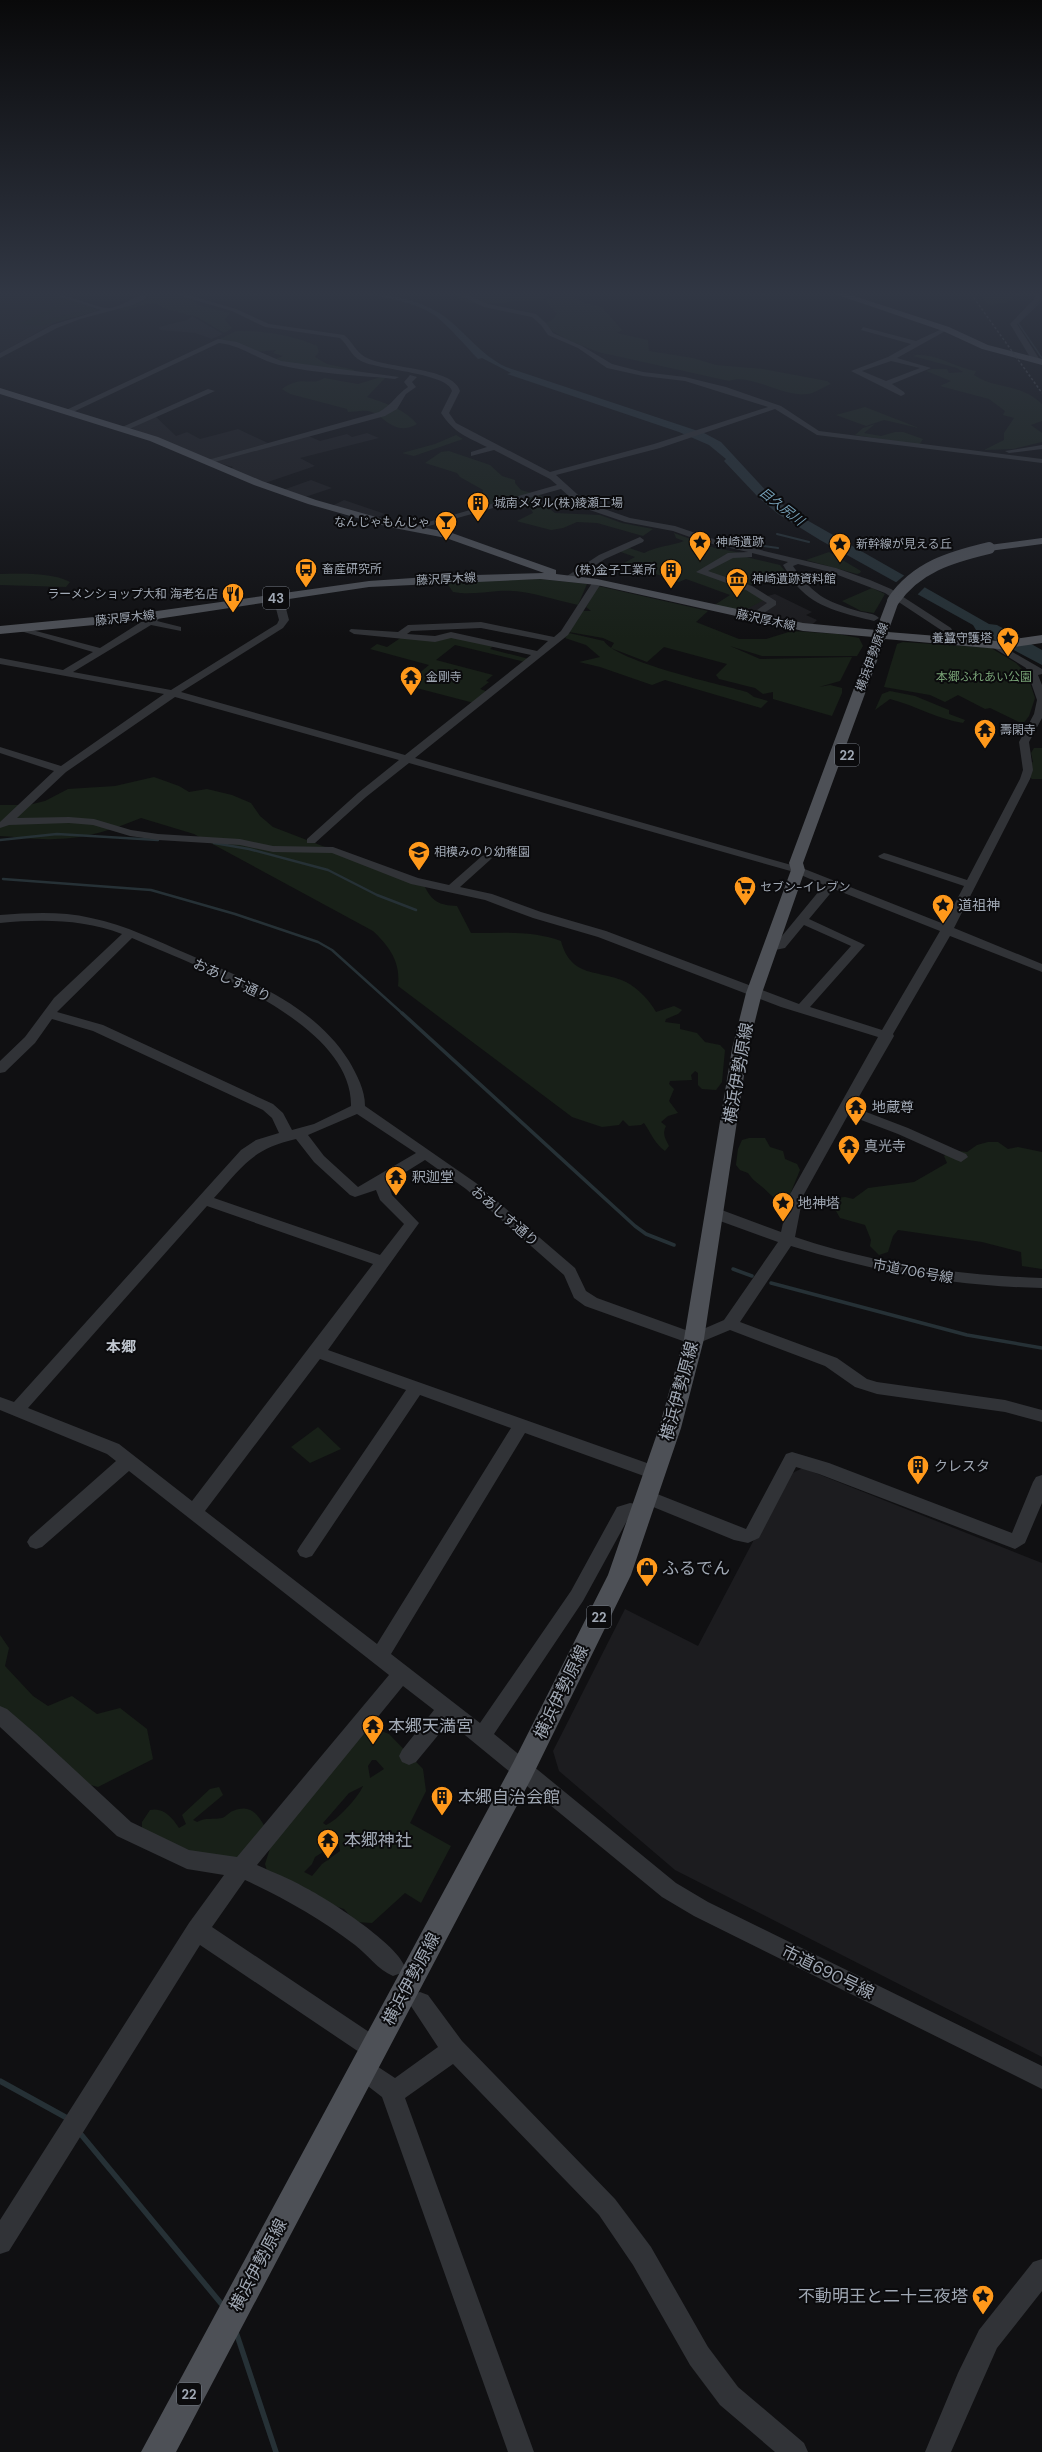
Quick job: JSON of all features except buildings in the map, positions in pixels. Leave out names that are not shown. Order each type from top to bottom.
[{"type":"main road","points":[[59,408],[124,428],[312,502],[414,529],[448,535],[544,567],[551,570],[553,576]]},
{"type":"main road","name":"横浜伊勢原線","points":[[158,2452],[522,1771],[619,1575],[645,1504],[670,1428],[694,1339],[740,1049],[754,992],[798,870],[796,863],[896,603],[930,575],[992,550],[1042,541]]},
{"type":"main road","name":"横浜伊勢原線","points":[[992,550],[1042,546]]},
{"type":"main road","name":"藤沢厚木線","points":[[0,630],[153,618],[278,597],[405,581],[503,576],[553,576],[597,582],[803,627],[884,636]]},
{"type":"main road","name":"横浜伊勢原線","points":[[884,636],[995,645],[1037,640]]},
{"type":"street","points":[[68,411],[74,408]]},
{"type":"street","points":[[124,428],[170,408]]},
{"type":"street","points":[[208,461],[382,414],[392,408]]},
{"type":"street","points":[[446,408],[447,418],[461,432],[548,475],[563,486],[579,501],[595,509],[792,564],[805,590],[812,596],[856,614],[874,618]]},
{"type":"street","points":[[548,475],[686,436],[770,408]]},
{"type":"street","points":[[776,408],[809,430],[827,435],[1042,461]]},
{"type":"street","points":[[989,454],[1042,447]]},
{"type":"street","points":[[474,454],[493,448]]},
{"type":"street","points":[[414,529],[539,491],[563,486]]},
{"type":"street","points":[[569,578],[602,557],[640,540]]},
{"type":"street","points":[[752,617],[773,603],[749,588],[702,572],[731,555],[737,554],[847,574],[888,591],[948,630],[953,642]]},
{"type":"street","points":[[311,841],[406,758],[565,633],[593,584],[597,582]]},
{"type":"street","points":[[3,822],[62,770],[173,693],[283,623],[278,597]]},
{"type":"street","points":[[64,673],[101,652],[153,618],[178,629]]},
{"type":"street","points":[[354,630],[400,635],[412,638],[435,639],[450,635],[462,625]]},
{"type":"street","points":[[400,635],[408,628],[481,625],[556,640]]},
{"type":"street","points":[[20,628],[101,652]]},
{"type":"street","points":[[450,635],[538,654]]},
{"type":"street","points":[[694,1339],[730,1324],[787,1241],[796,1196],[947,930],[1028,770],[1024,742],[1039,714],[1042,700],[1037,670],[995,645]]},
{"type":"street","points":[[0,661],[173,693],[798,870],[1042,968]]},
{"type":"street","points":[[0,750],[62,770]]},
{"type":"street","points":[[3,822],[69,820],[94,822],[130,833],[158,837],[240,842],[273,849],[333,850],[415,881],[450,890],[488,897],[537,916],[609,937],[801,1009],[887,1036]]},
{"type":"street","points":[[884,856],[971,885]]},
{"type":"street","points":[[450,890],[486,858]]},
{"type":"street","points":[[770,947],[781,945],[832,883]]},
{"type":"street","name":"おあしす通り","points":[[0,919],[44,916],[101,923],[131,933],[261,991],[307,1021],[339,1054],[359,1096],[358,1108],[426,1153],[471,1186],[570,1272],[580,1294],[591,1302],[694,1339]]},
{"type":"street","points":[[801,1009],[859,945],[802,920]]},
{"type":"street","points":[[0,1069],[30,1040],[49,1014],[131,933]]},
{"type":"street","points":[[49,1014],[98,1028],[268,1107],[278,1116],[292,1134],[355,1192],[365,1191],[381,1182],[390,1174],[426,1153]]},
{"type":"street","points":[[17,1409],[203,1199],[253,1148],[292,1134],[313,1129],[358,1108]]},
{"type":"street","points":[[845,1110],[903,1131],[961,1157]]},
{"type":"street","points":[[193,1513],[317,1352],[412,1223],[385,1197],[381,1182]]},
{"type":"street","points":[[203,1199],[383,1262]]},
{"type":"street","name":"市道706号線","points":[[714,1213],[787,1241],[835,1256],[904,1272],[993,1283],[1042,1283]]},
{"type":"street","points":[[730,1324],[831,1362],[861,1383],[877,1388],[1005,1406],[1041,1415]]},
{"type":"street","points":[[317,1352],[655,1473]]},
{"type":"street","points":[[306,1551],[416,1388]]},
{"type":"street","name":"市道690号線","points":[[0,1403],[113,1450],[512,1759],[522,1771],[558,1796],[669,1890],[701,1908],[1042,2078]]},
{"type":"street","points":[[379,1657],[521,1426]]},
{"type":"street","points":[[482,1736],[577,1596],[623,1512],[645,1504],[740,1535],[748,1536],[753,1533],[792,1459],[823,1468],[1015,1542],[1019,1538],[1042,1482]]},
{"type":"street","points":[[36,1542],[128,1461]]},
{"type":"street","points":[[0,2242],[197,1930],[241,1868],[401,1674]]},
{"type":"street","points":[[409,1756],[447,1709]]},
{"type":"street","points":[[0,1716],[29,1740],[124,1829],[187,1859],[241,1868],[298,1894],[363,1938],[393,1965]]},
{"type":"street","points":[[197,1930],[368,2058],[390,2088],[521,2452]]},
{"type":"street","points":[[420,2003],[454,2049],[607,2207],[642,2256],[699,2356],[729,2396],[795,2452]]},
{"type":"street","points":[[392,2094],[454,2049]]},
{"type":"street","points":[[938,2452],[967,2382],[988,2339],[1041,2273]]},
{"type":"shaded area","points":[[155,416],[176,436],[187,432],[200,439],[238,429],[268,443],[209,460],[130,428]]},
{"type":"shaded area","points":[[367,433],[379,438],[300,458],[315,466],[265,483],[231,469],[233,467],[212,461],[306,435],[320,441],[347,434],[352,437]]},
{"type":"shaded area","points":[[311,480],[332,488],[305,497],[283,490]]},
{"type":"shaded area","points":[[344,500],[385,514],[375,518],[332,506]]},
{"type":"shaded area","points":[[775,594],[812,612],[806,615],[817,620],[811,626],[741,612],[760,598]]},
{"type":"shaded area","points":[[803,1468],[1042,1563],[1042,2057],[675,1870],[559,1771],[553,1751],[625,1609],[698,1646],[788,1475]]},
{"type":"green space","points":[[345,408],[396,408],[407,415],[417,424],[408,428],[401,428],[394,426],[373,412],[348,412],[347,409]]},
{"type":"green space","points":[[860,408],[869,408],[919,428],[884,420],[866,426],[836,415]]},
{"type":"green space","points":[[1002,408],[1042,408],[1042,421],[1031,425],[1042,433],[1042,442],[1013,449],[984,450],[1004,440],[1004,433],[1014,418],[1003,415],[1005,411]]},
{"type":"green space","points":[[875,424],[864,433],[881,436],[895,432],[903,432],[923,439],[919,445],[855,435],[863,428]]},
{"type":"green space","points":[[456,435],[463,439],[414,456],[402,453],[435,444]]},
{"type":"green space","points":[[449,451],[490,465],[502,476],[515,480],[515,483],[521,490],[542,496],[541,502],[555,513],[600,515],[622,523],[653,529],[643,536],[597,523],[577,522],[563,528],[551,530],[517,521],[533,513],[529,507],[517,501],[483,504],[482,502],[484,499],[481,495],[483,490],[460,477],[457,473],[425,463],[441,452]]},
{"type":"green space","points":[[674,533],[715,548],[742,553],[742,556],[780,565],[785,571],[774,572],[775,577],[746,586],[764,600],[741,612],[713,606],[730,595],[686,579],[679,582],[624,563],[635,557],[618,551],[626,547],[644,553],[684,541],[676,538]]},
{"type":"green space","points":[[829,552],[861,571],[860,573],[857,574],[806,560]]},
{"type":"green space","points":[[0,574],[45,575],[70,582],[66,587],[0,585]]},
{"type":"green space","points":[[539,579],[587,584],[578,605],[539,595],[519,592],[453,592],[446,582]]},
{"type":"green space","points":[[598,586],[708,611],[696,622],[739,639],[766,639],[792,631],[838,634],[859,638],[863,646],[857,656],[762,656],[730,646],[760,659],[852,657],[840,681],[819,687],[830,685],[842,688],[842,693],[832,716],[773,699],[773,692],[763,694],[755,688],[719,679],[716,675],[727,664],[664,647],[647,662],[611,648],[614,643],[603,638],[569,632],[582,611],[591,611],[586,607]]},
{"type":"green space","points":[[872,588],[885,594],[874,613],[861,611],[842,601]]},
{"type":"green space","points":[[569,633],[604,641],[613,649],[628,657],[648,664],[693,678],[747,692],[754,697],[768,701],[761,708],[665,680],[652,685],[600,667],[579,662],[600,657],[586,645],[565,638]]},
{"type":"green space","points":[[450,636],[494,645],[490,649],[529,659],[525,662],[455,645],[436,660],[493,675],[486,681],[489,682],[480,689],[488,692],[474,703],[405,685],[429,665],[370,649],[377,644],[387,647],[402,637]]},
{"type":"green space","name":"本郷ふれあい公園","points":[[903,642],[991,648],[1016,663],[1027,674],[1035,698],[1029,716],[1023,724],[990,708],[985,709],[958,695],[945,702],[930,695],[884,687],[897,644]]},
{"type":"green space","points":[[890,691],[915,696],[949,710],[949,714],[965,720],[963,723],[936,716],[890,699],[875,710],[882,694]]},
{"type":"green space","points":[[1034,748],[1042,748],[1042,779],[1032,779],[1027,775],[1027,765],[1033,762],[1031,753]]},
{"type":"green space","points":[[154,777],[179,786],[189,792],[207,789],[232,795],[251,803],[260,816],[273,827],[424,885],[433,899],[437,902],[445,905],[457,906],[471,933],[528,934],[550,937],[561,941],[572,962],[587,971],[626,982],[643,995],[656,1012],[674,1006],[682,1010],[678,1014],[666,1019],[665,1022],[680,1024],[680,1029],[697,1033],[705,1042],[720,1045],[725,1050],[722,1082],[716,1090],[702,1089],[698,1085],[698,1073],[695,1071],[691,1075],[692,1080],[670,1081],[669,1084],[674,1089],[669,1101],[678,1113],[668,1116],[661,1122],[666,1126],[664,1134],[669,1146],[665,1151],[656,1142],[644,1123],[641,1125],[629,1126],[623,1120],[619,1125],[602,1127],[572,1117],[398,986],[398,969],[393,955],[373,931],[194,834],[141,818],[110,829],[66,839],[0,836],[0,805],[29,805],[45,801],[68,789],[115,786]]},
{"type":"green space","points":[[749,1138],[765,1138],[770,1147],[783,1151],[785,1159],[797,1164],[800,1170],[791,1192],[790,1201],[773,1197],[748,1173],[740,1170],[736,1165],[738,1149],[742,1140]]},
{"type":"green space","points":[[988,1142],[998,1142],[1008,1149],[1018,1147],[1042,1152],[1042,1269],[1022,1266],[1021,1252],[982,1242],[898,1230],[893,1236],[888,1252],[879,1255],[870,1246],[871,1240],[865,1225],[840,1218],[832,1204],[837,1198],[845,1197],[853,1199],[868,1188],[914,1182],[947,1163],[944,1156],[950,1150],[967,1152],[977,1145]]},
{"type":"green space","points":[[318,1427],[341,1449],[310,1463],[291,1447]]},
{"type":"green space","points":[[0,1635],[9,1648],[5,1666],[33,1696],[48,1706],[72,1696],[97,1714],[120,1708],[147,1729],[153,1759],[98,1787],[83,1783],[0,1711]]},
{"type":"green space","points":[[366,1725],[389,1734],[423,1769],[426,1791],[410,1823],[451,1846],[421,1903],[405,1893],[372,1923],[356,1922],[344,1909],[329,1904],[267,1871],[265,1864],[273,1839]],"holes":[[[372,1760],[376,1760],[384,1769],[370,1778],[368,1766]],[[363,1786],[357,1796],[336,1819],[326,1825],[323,1823],[349,1793]],[[333,1837],[339,1843],[340,1851],[322,1864],[312,1876],[304,1872],[312,1864],[315,1857],[326,1850]]]},
{"type":"green space","points":[[219,1787],[223,1795],[193,1820],[197,1822],[222,1818],[239,1809],[248,1809],[256,1814],[265,1827],[245,1862],[215,1862],[142,1829],[142,1822],[150,1810],[155,1809],[163,1811],[167,1814],[179,1828],[186,1824],[182,1815],[210,1789]]},
{"type":"water","name":"目久尻川","points":[[609,408],[630,408],[704,433],[721,442],[770,495],[791,511],[989,624],[997,625],[1042,650],[1042,665],[976,630],[973,625],[820,540],[778,514],[759,498],[724,461],[726,459],[709,445],[679,432]]},
{"type":"pier","points":[[906,574],[926,586],[916,596],[894,584]]},
{"type":"waterway","points":[[777,534],[809,542]]},
{"type":"waterway","points":[[736,542],[778,548]]},
{"type":"waterway","points":[[0,840],[57,834],[158,840]]},
{"type":"waterway","points":[[214,843],[249,849],[328,870],[377,895],[416,910]]},
{"type":"waterway","points":[[3,879],[151,890],[235,914],[318,942],[332,950],[403,1014]]},
{"type":"waterway","points":[[402,1013],[635,1226],[646,1234],[674,1245]]},
{"type":"waterway","points":[[733,1269],[752,1276]]},
{"type":"waterway","points":[[771,1283],[967,1335],[1042,1348]]},
{"type":"waterway","points":[[0,2081],[67,2118]]},
{"type":"waterway","points":[[79,2132],[224,2307]]},
{"type":"waterway","points":[[236,2332],[276,2452]]},
{"type":"place","name":"城南メタル(株)綾瀬工場","points":[[478,522]]},
{"type":"place","name":"なんじゃもんじゃ","points":[[446,542]]},
{"type":"place","name":"神崎遺跡","points":[[700,562]]},
{"type":"place","name":"新幹線が見える丘","points":[[840,564]]},
{"type":"place","name":"畜産研究所","points":[[306,588]]},
{"type":"place","name":"(株)金子工業所","points":[[671,590]]},
{"type":"place","name":"神崎遺跡資料館","points":[[737,598]]},
{"type":"place","name":"ラーメンショップ大和 海老名店","points":[[233,614]]},
{"type":"place","name":"養蠶守護塔","points":[[1008,658]]},
{"type":"place","name":"金剛寺","points":[[411,696]]},
{"type":"place","name":"壽閑寺","points":[[985,750]]},
{"type":"place","name":"相模みのり幼稚園","points":[[419,872]]},
{"type":"place","name":"セブン-イレブン","points":[[745,906]]},
{"type":"place","name":"道祖神","points":[[943,924]]},
{"type":"place","name":"地蔵尊","points":[[856,1126]]},
{"type":"place","name":"真光寺","points":[[849,1166]]},
{"type":"place","name":"釈迦堂","points":[[396,1196]]},
{"type":"place","name":"地神塔","points":[[783,1222]]},
{"type":"place","name":"クレスタ","points":[[918,1486]]},
{"type":"place","name":"ふるでん","points":[[647,1588]]},
{"type":"place","name":"本郷天満宮","points":[[373,1746]]},
{"type":"place","name":"本郷自治会館","points":[[442,1816]]},
{"type":"place","name":"本郷神社","points":[[328,1860]]},
{"type":"place","name":"不動明王と二十三夜塔","points":[[983,2316]]},
{"type":"district","name":"本郷","points":[[121,1347]]}]
